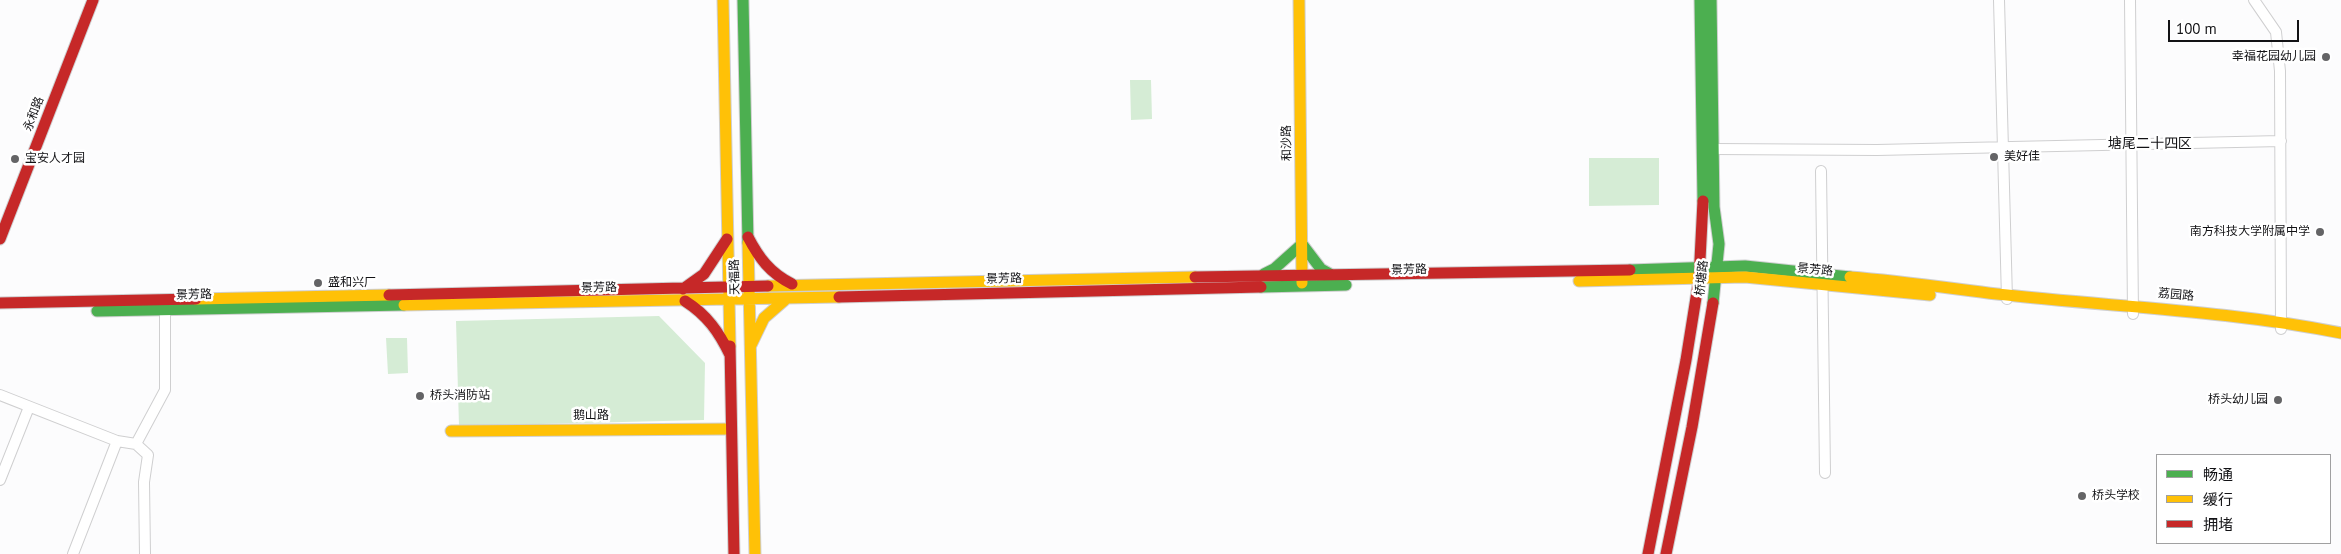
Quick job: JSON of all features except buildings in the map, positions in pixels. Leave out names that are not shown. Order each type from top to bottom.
[{"type":"street","name":"永和路","points":[[0,239],[93,0]]},
{"type":"street","name":"天福路","points":[[723,0],[734,554]]},
{"type":"street","name":"天福路","points":[[743,0],[755,554]]},
{"type":"street","name":"和沙路","points":[[1299,0],[1302,280]]},
{"type":"street","name":"桥塘路","points":[[1648,554],[1688,352],[1700,273],[1703,168],[1700,0]]},
{"type":"street","name":"桥塘路","points":[[1666,554],[1692,427],[1717,272],[1719,244],[1714,208],[1711,0]]},
{"type":"street","points":[[1999,0],[2007,298]]},
{"type":"street","points":[[2130,0],[2133,309]]},
{"type":"street","points":[[2254,0],[2276,32],[2280,71],[2281,325]]},
{"type":"street","points":[[1714,152],[1767,149],[1877,150],[2281,141]]},
{"type":"street","points":[[1821,170],[1825,473]]},
{"type":"street","points":[[748,237],[764,265],[775,277],[796,286]]},
{"type":"street","points":[[727,239],[704,274],[683,294],[715,325],[730,355]]},
{"type":"street","points":[[1261,276],[1274,269],[1302,244],[1322,269],[1330,274]]},
{"type":"street","name":"景芳路","points":[[0,312],[165,310],[728,293],[750,293],[787,298],[1302,280],[1717,272],[1745,277],[1823,279],[2007,298]]},
{"type":"street","name":"景芳路","points":[[750,293],[796,286],[1261,276],[1302,280],[1330,274],[1700,273]]},
{"type":"street","name":"景芳路","points":[[0,302],[683,294]]},
{"type":"street","points":[[750,347],[758,327],[768,312],[787,298]]},
{"type":"street","name":"荔园路","points":[[2007,298],[2133,309],[2208,320],[2281,325],[2341,333]]},
{"type":"street","points":[[136,444],[165,390],[165,310]]},
{"type":"street","name":"荔园路","points":[[2281,325],[2341,343]]},
{"type":"street","points":[[0,395],[117,441],[136,444],[148,455],[144,482],[145,554]]},
{"type":"street","points":[[0,480],[29,407]]},
{"type":"street","name":"鹅山路","points":[[451,431],[731,429]]},
{"type":"street","points":[[72,554],[117,441]]},
{"type":"green space","points":[[1130,80],[1151,80],[1152,119],[1131,120]]},
{"type":"green space","points":[[1589,158],[1659,158],[1659,205],[1589,206]]},
{"type":"green space","points":[[659,316],[705,363],[704,420],[459,426],[456,321]]},
{"type":"green space","points":[[386,338],[407,338],[408,373],[388,374]]},
{"type":"traffic: fast","points":[[743,0],[748,243]]},
{"type":"traffic: fast","points":[[1700,0],[1703,201]]},
{"type":"traffic: fast","points":[[1711,0],[1714,207],[1719,244],[1713,303]]},
{"type":"traffic: fast","points":[[1264,274],[1274,269],[1302,244],[1321,269],[1330,274]]},
{"type":"traffic: fast","points":[[1630,270],[1745,266],[1850,277]]},
{"type":"traffic: fast","points":[[1261,287],[1346,285]]},
{"type":"traffic: fast","points":[[97,311],[404,305]]},
{"type":"traffic: slow","points":[[723,0],[730,346]]},
{"type":"traffic: slow","points":[[1299,0],[1302,283]]},
{"type":"traffic: slow","points":[[748,243],[755,554]]},
{"type":"traffic: slow","points":[[768,286],[1195,277]]},
{"type":"traffic: slow","points":[[1579,281],[1745,277],[1930,295]]},
{"type":"traffic: slow","points":[[1850,277],[1997,294],[2212,314],[2298,325],[2341,333]]},
{"type":"traffic: slow","points":[[196,299],[389,295]]},
{"type":"traffic: slow","points":[[404,305],[839,297]]},
{"type":"traffic: slow","points":[[751,345],[764,318],[787,298]]},
{"type":"traffic: slow","points":[[451,431],[731,429]]},
{"type":"traffic: jam","points":[[0,239],[93,0]]},
{"type":"traffic: jam","points":[[1648,554],[1686,360],[1699,279],[1703,201]]},
{"type":"traffic: jam","points":[[748,237],[756,252],[771,270],[792,284]]},
{"type":"traffic: jam","points":[[683,289],[704,274],[727,239]]},
{"type":"traffic: jam","points":[[1195,277],[1630,270]]},
{"type":"traffic: jam","points":[[389,295],[768,286]]},
{"type":"traffic: jam","points":[[839,297],[1261,287]]},
{"type":"traffic: jam","points":[[0,303],[196,299]]},
{"type":"traffic: jam","points":[[685,301],[700,312],[712,325],[730,355]]},
{"type":"traffic: jam","points":[[1666,554],[1692,427],[1713,303]]},
{"type":"traffic: jam","points":[[730,346],[734,554]]},
{"type":"place","name":"幸福花园幼儿园","points":[[2326,57]]},
{"type":"place","name":"美好佳","points":[[1994,157]]},
{"type":"place","name":"宝安人才园","points":[[15,159]]},
{"type":"place","name":"南方科技大学附属中学","points":[[2320,232]]},
{"type":"place","name":"盛和兴厂","points":[[318,283]]},
{"type":"place","name":"桥头消防站","points":[[420,396]]},
{"type":"place","name":"桥头幼儿园","points":[[2278,400]]},
{"type":"place","name":"桥头学校","points":[[2082,496]]},
{"type":"district","name":"塘尾二十四区","points":[[2150,144]]}]
